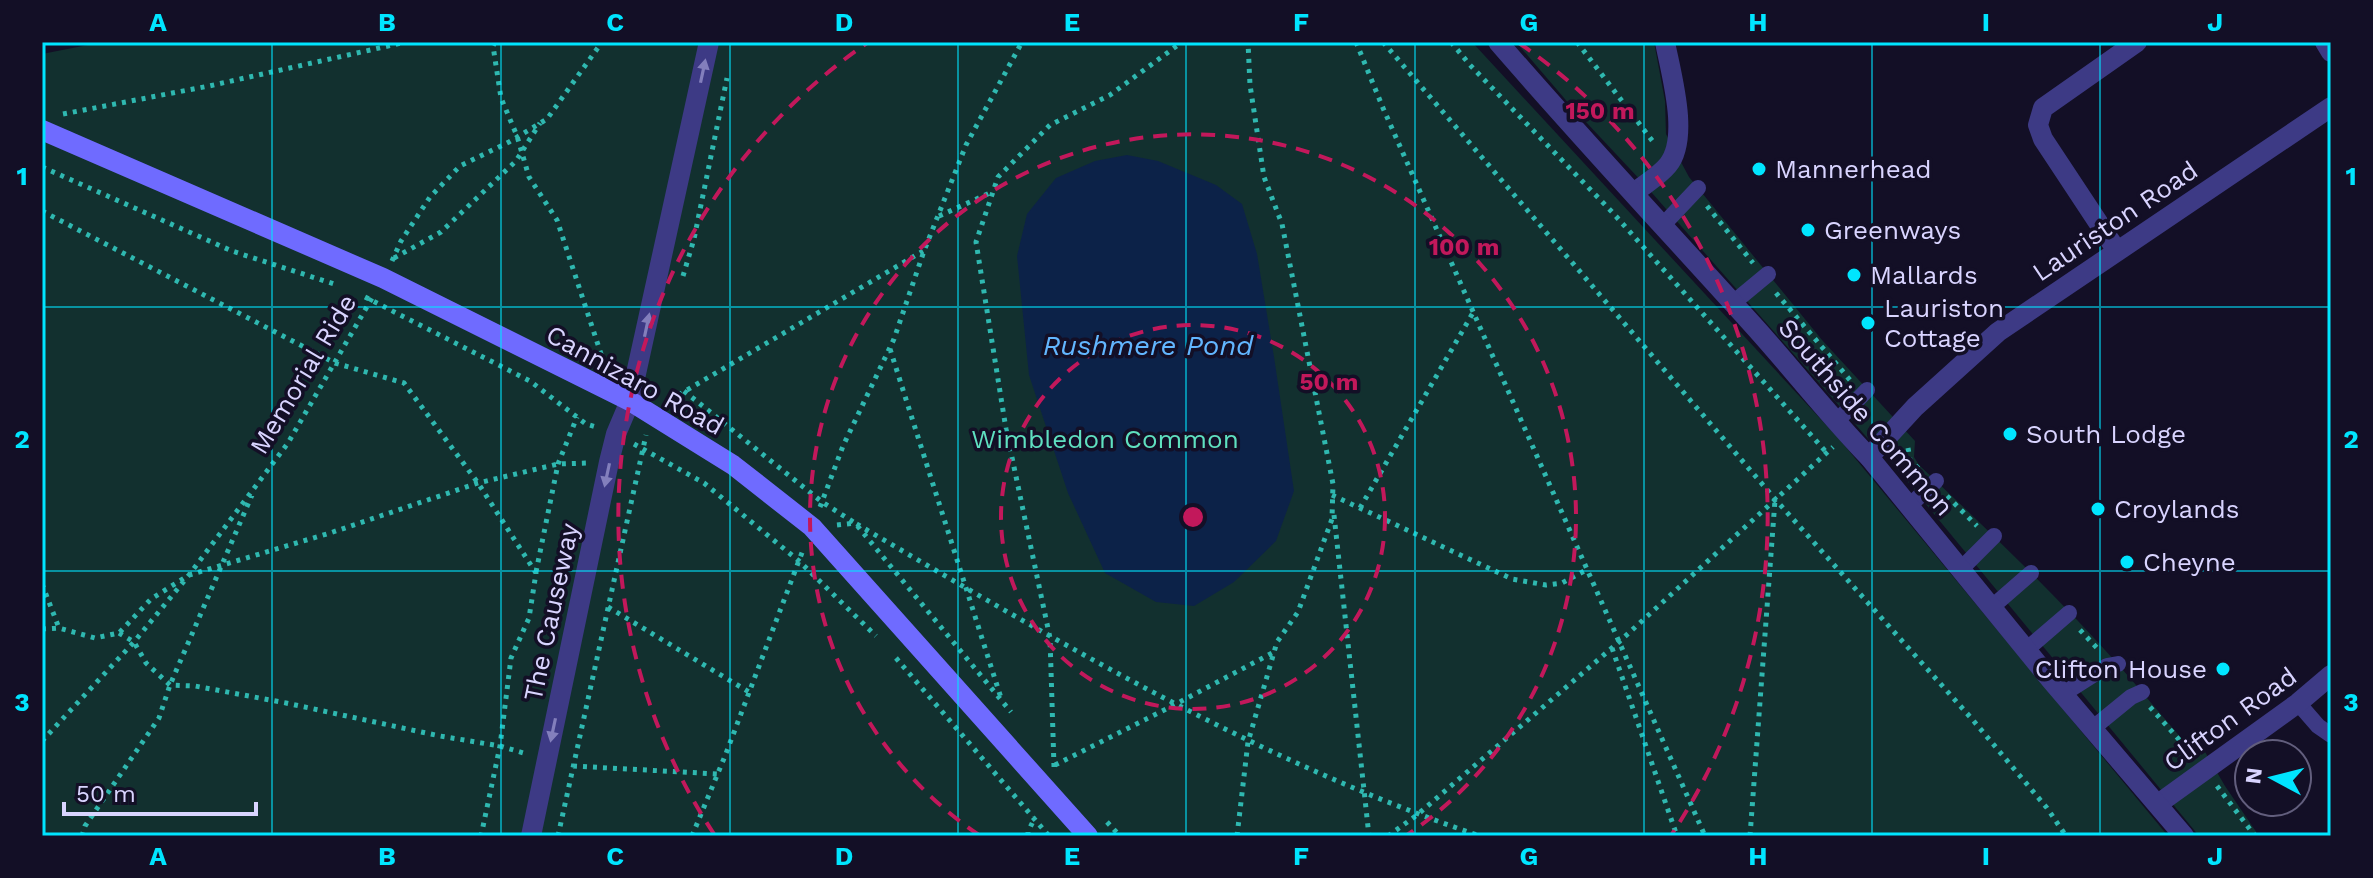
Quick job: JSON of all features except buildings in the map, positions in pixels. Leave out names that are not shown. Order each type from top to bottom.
[{"type":"main road","name":"Cannizaro Road","points":[[42,130],[383,278],[630,401],[733,465],[812,527],[1088,836]]},
{"type":"street","name":"The Causeway","points":[[531,836],[609,462],[616,434],[630,401],[709,42]]},
{"type":"street","name":"Southside Common","points":[[1498,42],[1869,457],[2026,650],[2184,836]]},
{"type":"street","points":[[1634,193],[1670,163],[1679,136],[1679,118],[1665,42]]},
{"type":"street","points":[[2117,251],[2043,139],[2038,125],[2043,108],[2137,42]]},
{"type":"street","points":[[2325,42],[2331,52]]},
{"type":"street","name":"Lauriston Road","points":[[1869,457],[1915,407],[1998,332],[2331,107]]},
{"type":"street","name":"Clifton Road","points":[[2158,804],[2298,703],[2331,675]]},
{"type":"lane","points":[[1663,225],[1698,188]]},
{"type":"lane","points":[[1733,303],[1768,274]]},
{"type":"lane","points":[[1842,428],[1867,390]]},
{"type":"lane","points":[[1909,506],[1936,481]]},
{"type":"lane","points":[[1961,569],[1994,536]]},
{"type":"lane","points":[[1992,607],[2031,573]]},
{"type":"lane","points":[[2026,650],[2069,613]]},
{"type":"lane","points":[[2063,694],[2111,662]]},
{"type":"lane","points":[[2093,728],[2131,697],[2142,692]]},
{"type":"lane","points":[[2298,703],[2318,726],[2331,735]]},
{"type":"path","points":[[57,115],[209,86],[406,42]]},
{"type":"path","points":[[495,42],[501,98],[529,177],[557,220],[601,354],[601,387]]},
{"type":"path","name":"Memorial Ride","points":[[42,741],[134,642],[189,575],[288,443],[371,300],[401,241],[430,197],[460,166],[547,119],[602,42]]},
{"type":"path","points":[[692,836],[843,446],[890,349],[966,145],[1022,42]]},
{"type":"path","points":[[1028,836],[1055,765],[1050,638],[1006,429],[976,242],[998,177],[1050,125],[1110,95],[1182,42]]},
{"type":"path","points":[[1237,836],[1248,742],[1277,642],[1298,612],[1332,519],[1333,484],[1282,224],[1264,177],[1250,85],[1248,42]]},
{"type":"path","points":[[1356,42],[1705,836]]},
{"type":"path","points":[[1383,42],[1775,499],[1972,719],[2047,808],[2066,836]]},
{"type":"path","points":[[1451,42],[1613,213],[1827,453]]},
{"type":"path","points":[[393,259],[441,232],[516,161],[541,122]]},
{"type":"path","points":[[42,167],[232,251],[341,286]]},
{"type":"path","points":[[938,217],[993,191]]},
{"type":"path","points":[[42,211],[335,363],[404,383],[478,483],[536,573]]},
{"type":"path","points":[[558,836],[649,413],[924,251]]},
{"type":"path","points":[[355,291],[530,381],[586,424],[616,434],[704,483],[799,561],[878,638]]},
{"type":"path","points":[[1360,508],[1474,311]]},
{"type":"path","points":[[890,349],[1003,702]]},
{"type":"path","points":[[684,391],[822,502],[1050,638],[1248,742],[1417,815],[1480,836]]},
{"type":"path","points":[[481,836],[500,746],[511,658],[529,618],[558,464],[577,417]]},
{"type":"path","points":[[1388,836],[1417,815],[1620,641],[1827,453],[1842,428]]},
{"type":"path","points":[[42,629],[59,628],[95,638],[119,633],[151,599],[189,575],[330,533],[478,483],[558,464],[609,462]]},
{"type":"path","points":[[82,836],[85,826],[159,718],[170,685],[256,485]]},
{"type":"path","points":[[1332,495],[1512,579],[1546,585],[1562,583],[1588,569]]},
{"type":"path","points":[[1332,495],[1369,836]]},
{"type":"path","points":[[1750,836],[1775,499]]},
{"type":"path","points":[[812,527],[855,523]]},
{"type":"path","points":[[855,523],[1012,713]]},
{"type":"path","points":[[42,584],[59,628]]},
{"type":"path","points":[[608,607],[749,692]]},
{"type":"path","points":[[119,633],[134,642],[146,663],[170,685],[195,686],[500,746],[547,759]]},
{"type":"path","points":[[1612,648],[1677,836]]},
{"type":"path","points":[[889,650],[1049,836]]},
{"type":"path","points":[[1055,765],[1274,652]]},
{"type":"path","points":[[1046,754],[1064,775]]},
{"type":"path","points":[[573,766],[718,774]]},
{"type":"path","points":[[1101,816],[1120,836]]},
{"type":"green space","name":"Wimbledon Common","points":[[103,42],[1472,42],[1840,440],[2168,836],[42,836],[42,54]]},
{"type":"green space","points":[[1516,42],[1654,42],[1665,101],[1666,134],[1689,177],[1822,340],[1915,441],[1914,457],[1919,465],[2068,610],[2187,745],[2201,745],[2233,798],[2233,818],[2247,818],[2259,836],[2199,836],[1883,452],[1877,449],[1645,185]]},
{"type":"water","name":"Rushmere Pond","points":[[1127,155],[1158,161],[1216,185],[1242,204],[1257,254],[1294,491],[1276,541],[1234,582],[1194,606],[1156,602],[1105,573],[1068,493],[1029,375],[1017,256],[1027,214],[1056,178],[1095,161]]},
{"type":"place","name":"Mannerhead","points":[[1759,169]]},
{"type":"place","name":"Greenways","points":[[1808,230]]},
{"type":"place","name":"Mallards","points":[[1854,275]]},
{"type":"place","name":"Lauriston Cottage","points":[[1868,323]]},
{"type":"place","name":"South Lodge","points":[[2010,434]]},
{"type":"place","name":"Croylands","points":[[2098,509]]},
{"type":"place","name":"Cheyne","points":[[2127,562]]},
{"type":"place","name":"Clifton House","points":[[2223,669]]}]
